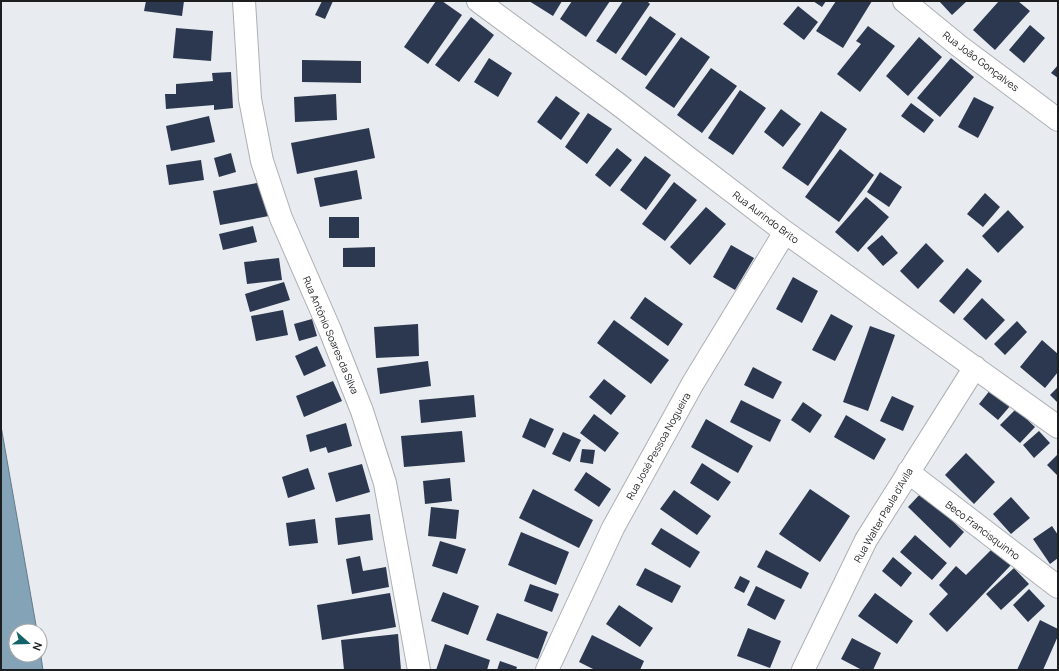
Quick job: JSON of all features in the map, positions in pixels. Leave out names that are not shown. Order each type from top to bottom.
[{"type":"street","name":"Rua Aurindo Brito","points":[[478,1],[618,104],[785,232],[975,366],[1058,427]]},
{"type":"street","name":"Rua João Gonçalves","points":[[904,1],[959,46],[1058,120]]},
{"type":"street","name":"Rua Antônio Soares da Silva","points":[[241,2],[250,99],[262,161],[281,218],[330,330],[362,411],[385,483],[419,670]]},
{"type":"street","name":"Rua José Pessoa Nogueira","points":[[547,670],[612,528],[692,383],[785,232]]},
{"type":"street","name":"Rua Walter Paula d'Avila","points":[[803,670],[866,540],[975,366]]},
{"type":"street","name":"Beco Francisquinho","points":[[908,472],[1058,587]]},
{"type":"water","points":[[1,426],[36,623],[8,623],[8,663],[42,663],[43,670],[1,670]]},
{"type":"building","points":[[146,1],[184,1],[182,16],[144,11]]},
{"type":"building","points":[[322,1],[333,1],[325,19],[315,15]]},
{"type":"building","points":[[436,1],[442,1],[462,15],[428,64],[404,47]]},
{"type":"building","points":[[529,1],[562,1],[553,16]]},
{"type":"building","points":[[572,1],[610,1],[586,37],[560,19]]},
{"type":"building","points":[[623,1],[647,1],[650,4],[616,54],[596,41]]},
{"type":"building","points":[[813,1],[826,1],[822,7]]},
{"type":"building","points":[[836,1],[872,1],[843,48],[816,31]]},
{"type":"building","points":[[939,1],[967,1],[952,15]]},
{"type":"building","points":[[999,1],[1018,1],[1030,11],[995,50],[973,30]]},
{"type":"building","points":[[798,6],[818,22],[804,40],[783,24]]},
{"type":"building","points":[[650,16],[676,34],[646,76],[621,59]]},
{"type":"building","points":[[471,17],[494,35],[459,82],[435,65]]},
{"type":"building","points":[[1030,25],[1045,38],[1024,63],[1009,50]]},
{"type":"building","points":[[868,26],[895,46],[860,92],[837,74],[861,44],[856,41]]},
{"type":"building","points":[[176,28],[213,31],[211,61],[173,58]]},
{"type":"building","points":[[681,37],[710,57],[674,108],[645,88]]},
{"type":"building","points":[[919,37],[942,57],[908,96],[886,76]]},
{"type":"building","points":[[489,58],[512,73],[498,97],[474,82]]},
{"type":"building","points":[[951,58],[974,77],[940,117],[917,98]]},
{"type":"building","points":[[302,60],[361,61],[361,83],[302,82]]},
{"type":"building","points":[[1058,65],[1058,78],[1051,73]]},
{"type":"building","points":[[711,68],[737,86],[702,133],[677,115]]},
{"type":"building","points":[[231,72],[233,108],[214,110],[214,105],[166,109],[165,94],[176,94],[176,84],[213,81],[212,73]]},
{"type":"building","points":[[740,90],[766,108],[733,155],[708,138]]},
{"type":"building","points":[[336,94],[337,120],[295,122],[294,97]]},
{"type":"building","points":[[556,96],[580,113],[561,140],[537,122]]},
{"type":"building","points":[[974,97],[994,107],[978,138],[958,127]]},
{"type":"building","points":[[911,103],[934,120],[924,133],[901,116]]},
{"type":"building","points":[[781,109],[801,124],[783,147],[764,132]]},
{"type":"building","points":[[821,111],[847,129],[808,186],[782,168]]},
{"type":"building","points":[[588,113],[612,129],[587,164],[565,147]]},
{"type":"building","points":[[209,116],[215,142],[171,151],[166,126]]},
{"type":"building","points":[[369,128],[375,158],[297,174],[291,143]]},
{"type":"building","points":[[617,148],[632,160],[610,187],[595,175]]},
{"type":"building","points":[[840,149],[874,175],[839,222],[805,197]]},
{"type":"building","points":[[231,153],[236,172],[219,177],[214,158]]},
{"type":"building","points":[[645,156],[671,175],[646,210],[620,190]]},
{"type":"building","points":[[201,160],[204,180],[169,185],[166,165]]},
{"type":"building","points":[[357,170],[362,199],[320,207],[314,178]]},
{"type":"building","points":[[880,172],[902,187],[889,207],[867,192]]},
{"type":"building","points":[[263,182],[269,216],[220,225],[213,191]]},
{"type":"building","points":[[674,182],[697,200],[665,241],[642,224]]},
{"type":"building","points":[[985,193],[1000,207],[983,227],[967,214]]},
{"type":"building","points":[[866,197],[889,217],[858,252],[835,232]]},
{"type":"building","points":[[706,207],[726,224],[690,265],[670,247]]},
{"type":"building","points":[[1008,210],[1024,227],[998,253],[982,236]]},
{"type":"building","points":[[329,217],[359,217],[359,238],[329,238]]},
{"type":"building","points":[[253,226],[257,242],[223,250],[219,234]]},
{"type":"building","points":[[882,235],[898,253],[883,266],[867,248]]},
{"type":"building","points":[[926,243],[944,261],[918,289],[900,271]]},
{"type":"building","points":[[731,245],[754,258],[735,290],[713,277]]},
{"type":"building","points":[[375,247],[375,267],[343,267],[343,248]]},
{"type":"building","points":[[279,258],[282,280],[247,284],[244,262]]},
{"type":"building","points":[[967,268],[982,281],[954,314],[939,301]]},
{"type":"building","points":[[793,277],[818,291],[802,323],[776,309]]},
{"type":"building","points":[[284,282],[290,300],[250,312],[245,294]]},
{"type":"building","points":[[645,297],[683,324],[668,346],[630,318]]},
{"type":"building","points":[[982,298],[1005,320],[986,340],[963,319]]},
{"type":"building","points":[[283,310],[288,335],[256,341],[251,316]]},
{"type":"building","points":[[831,314],[853,326],[835,361],[812,350]]},
{"type":"building","points":[[312,319],[317,336],[299,341],[294,324]]},
{"type":"building","points":[[614,320],[669,360],[651,384],[597,343]]},
{"type":"building","points":[[1017,321],[1027,332],[1005,355],[994,344]]},
{"type":"building","points":[[418,324],[419,356],[376,358],[374,327]]},
{"type":"building","points":[[870,326],[895,335],[868,411],[843,402]]},
{"type":"building","points":[[1042,340],[1058,354],[1058,372],[1045,388],[1020,367]]},
{"type":"building","points":[[317,346],[326,366],[304,376],[295,356]]},
{"type":"building","points":[[428,361],[431,386],[380,394],[377,368]]},
{"type":"building","points":[[753,367],[782,382],[773,399],[744,385]]},
{"type":"building","points":[[604,379],[626,396],[611,415],[589,397]]},
{"type":"building","points":[[333,381],[342,401],[304,417],[296,396]]},
{"type":"building","points":[[1058,387],[1058,403],[1050,395]]},
{"type":"building","points":[[991,389],[1011,405],[998,420],[979,404]]},
{"type":"building","points":[[474,395],[476,417],[421,423],[419,400]]},
{"type":"building","points":[[892,396],[914,406],[903,431],[880,421]]},
{"type":"building","points":[[741,400],[781,420],[770,442],[730,422]]},
{"type":"building","points":[[803,402],[822,415],[810,433],[791,420]]},
{"type":"building","points":[[1016,409],[1035,427],[1020,443],[1000,425]]},
{"type":"building","points":[[594,414],[619,433],[605,452],[580,433]]},
{"type":"building","points":[[846,415],[886,439],[874,460],[834,437]]},
{"type":"building","points":[[530,418],[554,429],[545,448],[522,437]]},
{"type":"building","points":[[706,419],[753,446],[738,473],[691,447]]},
{"type":"building","points":[[346,423],[352,446],[328,453],[326,447],[310,452],[306,435]]},
{"type":"building","points":[[462,431],[465,462],[404,467],[401,436]]},
{"type":"building","points":[[1039,431],[1050,443],[1034,458],[1023,445]]},
{"type":"building","points":[[563,432],[581,440],[570,462],[552,454]]},
{"type":"building","points":[[582,449],[595,450],[593,464],[580,462]]},
{"type":"building","points":[[966,453],[995,482],[974,504],[945,475]]},
{"type":"building","points":[[1058,454],[1058,476],[1047,465]]},
{"type":"building","points":[[702,463],[731,482],[718,501],[690,483]]},
{"type":"building","points":[[362,464],[370,492],[336,502],[328,473]]},
{"type":"building","points":[[308,468],[315,489],[288,498],[282,477]]},
{"type":"building","points":[[586,472],[611,489],[599,507],[574,490]]},
{"type":"building","points":[[450,478],[452,501],[425,504],[423,481]]},
{"type":"building","points":[[533,489],[593,520],[579,548],[519,518]]},
{"type":"building","points":[[810,489],[850,516],[820,562],[779,534]]},
{"type":"building","points":[[674,490],[711,516],[697,535],[660,509]]},
{"type":"building","points":[[922,492],[964,532],[950,548],[908,507]]},
{"type":"building","points":[[1011,497],[1030,518],[1011,534],[993,514]]},
{"type":"building","points":[[431,507],[459,510],[456,539],[428,536]]},
{"type":"building","points":[[370,514],[373,540],[338,545],[335,518]]},
{"type":"building","points":[[315,519],[318,543],[289,546],[286,523]]},
{"type":"building","points":[[1052,526],[1058,535],[1058,558],[1050,564],[1033,539]]},
{"type":"building","points":[[661,528],[700,552],[690,568],[651,544]]},
{"type":"building","points":[[521,532],[569,552],[556,585],[508,565]]},
{"type":"building","points":[[915,535],[947,563],[932,580],[900,552]]},
{"type":"building","points":[[440,541],[466,549],[457,574],[432,566]]},
{"type":"building","points":[[993,548],[1011,565],[947,632],[929,614],[948,594],[939,585],[956,566],[966,575]]},
{"type":"building","points":[[766,550],[809,573],[801,589],[757,567]]},
{"type":"building","points":[[360,556],[363,571],[386,567],[389,587],[352,594],[346,559]]},
{"type":"building","points":[[893,557],[912,573],[901,587],[882,571]]},
{"type":"building","points":[[645,568],[681,586],[672,603],[636,585]]},
{"type":"building","points":[[1014,568],[1029,584],[1001,610],[986,594]]},
{"type":"building","points":[[740,576],[750,581],[744,593],[734,588]]},
{"type":"building","points":[[530,584],[559,594],[552,612],[524,601]]},
{"type":"building","points":[[756,586],[785,600],[775,620],[747,605]]},
{"type":"building","points":[[1029,589],[1045,606],[1028,622],[1013,605]]},
{"type":"building","points":[[443,592],[479,606],[468,635],[431,621]]},
{"type":"building","points":[[390,593],[396,627],[322,640],[317,605]]},
{"type":"building","points":[[875,593],[913,621],[897,644],[858,616]]},
{"type":"building","points":[[619,605],[653,628],[640,647],[606,624]]},
{"type":"building","points":[[497,613],[548,632],[538,659],[486,640]]},
{"type":"building","points":[[1040,620],[1058,629],[1058,636],[1043,670],[1017,670]]},
{"type":"building","points":[[748,628],[781,641],[770,668],[737,656]]},
{"type":"building","points":[[398,634],[401,670],[344,670],[341,640]]},
{"type":"building","points":[[592,635],[644,661],[640,670],[595,670],[579,662]]},
{"type":"building","points":[[852,638],[881,653],[873,670],[862,670],[841,659]]},
{"type":"building","points":[[445,644],[490,660],[487,670],[436,670]]},
{"type":"building","points":[[500,661],[517,667],[516,670],[497,670]]}]
